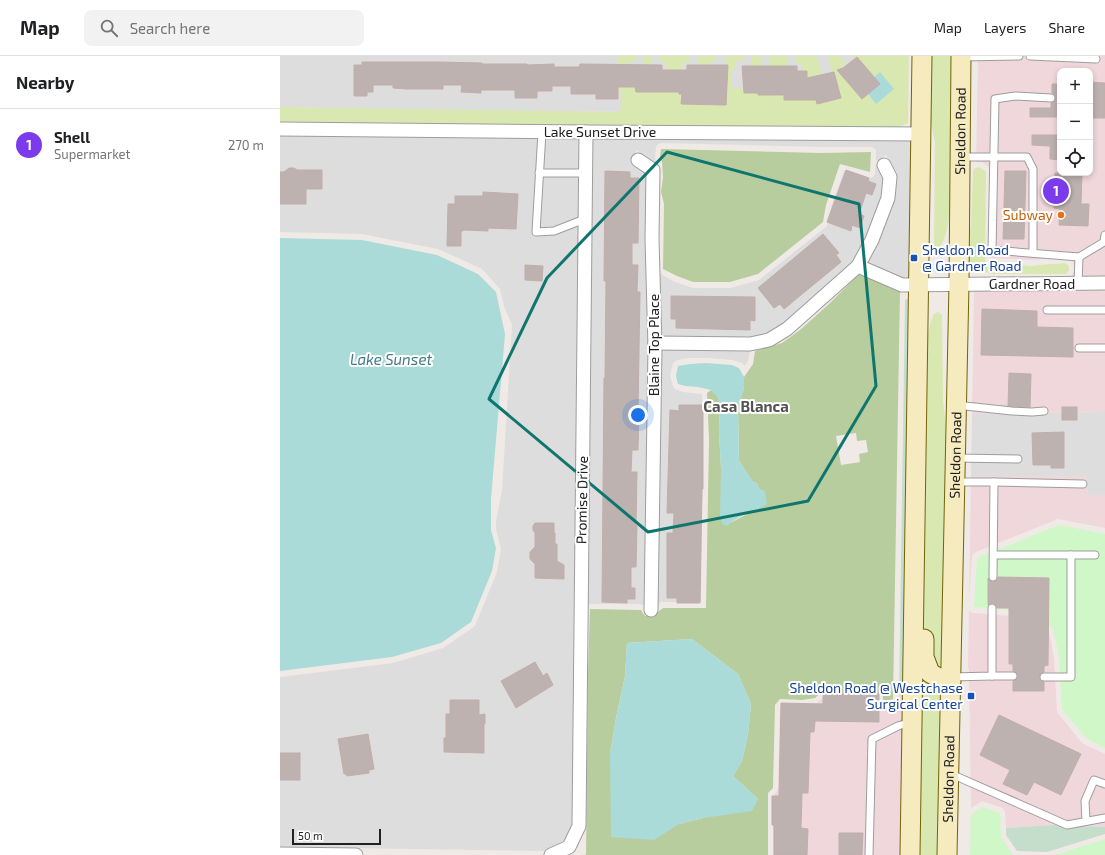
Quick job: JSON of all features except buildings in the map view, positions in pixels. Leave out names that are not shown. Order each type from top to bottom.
[{"type":"main road","points":[[910,855],[922,56]]},
{"type":"main road","name":"Sheldon Road","points":[[947,855],[959,284],[961,56]]},
{"type":"main road","points":[[916,493],[926,528],[924,656],[930,673],[939,678],[951,679]]},
{"type":"street","name":"Lake Sunset Drive","points":[[280,129],[920,134]]},
{"type":"street","name":"Promise Drive","points":[[551,855],[569,847],[579,826],[586,132]]},
{"type":"street","name":"Blaine Top Place","points":[[638,160],[653,170],[652,239],[655,344],[651,610]]},
{"type":"street","points":[[655,344],[750,344],[769,340],[786,329],[858,266],[872,240],[888,198],[890,177],[884,165]]},
{"type":"street","name":"Gardner Road","points":[[858,266],[902,285],[1105,283]]},
{"type":"street","points":[[280,854],[356,855]]},
{"type":"lane","points":[[961,56],[1019,56]]},
{"type":"lane","points":[[1030,56],[1096,59]]},
{"type":"lane","points":[[1051,98],[1015,96],[995,99],[992,250],[1078,257],[1104,242],[1105,235]]},
{"type":"lane","points":[[542,132],[536,232],[554,231],[585,219]]},
{"type":"lane","points":[[960,157],[1027,157],[1033,169],[1033,253]]},
{"type":"lane","points":[[540,173],[586,173]]},
{"type":"lane","points":[[1078,257],[1078,284]]},
{"type":"lane","points":[[1047,310],[1105,310]]},
{"type":"lane","points":[[1078,348],[1105,348]]},
{"type":"lane","points":[[956,404],[1012,411],[1044,411]]},
{"type":"lane","points":[[955,458],[1018,459]]},
{"type":"lane","points":[[955,482],[1083,484]]},
{"type":"lane","points":[[993,577],[994,482]]},
{"type":"lane","points":[[994,555],[1095,555]]},
{"type":"lane","points":[[1044,677],[1070,677],[1071,555]]},
{"type":"lane","points":[[992,608],[992,676]]},
{"type":"lane","points":[[951,679],[1013,676]]},
{"type":"lane","points":[[869,855],[872,739],[898,726],[913,721]]},
{"type":"lane","points":[[949,773],[1067,825],[1105,818]]},
{"type":"lane","points":[[1086,821],[1085,801],[1094,780],[1105,784]]},
{"type":"highlighted area","points":[[667,152],[859,204],[876,386],[808,501],[648,532],[489,399],[547,278]]},
{"type":"shaded area","points":[[280,56],[903,56],[902,114],[504,111],[280,107]]},
{"type":"shaded area","points":[[1105,56],[1105,277],[1071,277],[1074,271],[1074,265],[1067,257],[1032,260],[990,258],[991,170],[982,162],[976,162],[978,57]]},
{"type":"shaded area","points":[[280,136],[580,139],[573,824],[564,841],[545,851],[280,847],[280,677],[393,663],[443,648],[475,626],[497,572],[501,549],[496,529],[496,521],[502,490],[512,325],[504,306],[500,289],[482,269],[438,249],[362,234],[280,232]]},
{"type":"shaded area","points":[[592,139],[914,140],[913,278],[903,278],[867,263],[895,173],[886,155],[876,161],[876,150],[872,147],[661,143],[657,145],[656,148],[655,157],[657,167],[637,150],[630,162],[647,174],[649,343],[645,606],[640,604],[588,604]]},
{"type":"shaded area","points":[[876,163],[884,178],[882,196],[854,262],[783,323],[767,333],[749,337],[661,337],[659,273],[675,282],[693,288],[730,288],[759,280],[827,226],[831,207],[844,171],[871,178],[875,174]]},
{"type":"shaded area","points":[[1105,290],[1105,412],[972,414],[974,291]]},
{"type":"shaded area","points":[[661,350],[750,351],[748,361],[745,366],[742,363],[733,360],[706,358],[689,358],[677,360],[673,363],[670,376],[675,389],[683,392],[702,394],[703,439],[701,602],[661,602],[657,606]]},
{"type":"shaded area","points":[[1105,412],[1105,495],[1088,495],[1086,476],[971,476],[972,414]]},
{"type":"shaded area","points":[[971,476],[1086,476],[1088,495],[1105,495],[1105,528],[1058,519],[976,552],[972,557],[969,604]]},
{"type":"shaded area","points":[[969,609],[970,612],[974,613],[1025,617],[1049,632],[1054,657],[1057,712],[1082,743],[1105,754],[1105,827],[1054,825],[1006,828],[1005,812],[1003,808],[982,801],[971,808],[969,668],[968,669]]},
{"type":"shaded area","points":[[904,690],[902,855],[773,855],[773,796],[778,788],[780,708],[782,705],[816,704],[823,697],[878,701],[879,706],[883,708],[896,704],[899,693]]},
{"type":"green space","points":[[618,56],[636,56],[635,62],[625,62],[625,67],[623,68],[622,87],[635,87],[646,65],[644,65],[644,56],[651,56],[649,92],[672,92],[668,67],[665,67],[665,62],[660,62],[660,56],[689,56],[689,62],[684,62],[684,67],[681,67],[681,71],[679,72],[679,94],[682,94],[682,104],[698,104],[700,65],[698,65],[698,56],[716,56],[716,62],[710,62],[707,105],[726,105],[727,66],[725,65],[725,56],[743,56],[743,61],[736,61],[736,70],[731,70],[731,88],[743,88],[744,93],[752,93],[751,56],[761,56],[761,66],[758,66],[758,95],[778,95],[778,72],[771,72],[771,66],[769,66],[769,56],[787,56],[787,66],[784,66],[784,100],[806,100],[807,71],[802,71],[801,63],[795,63],[795,56],[817,56],[822,75],[840,97],[834,72],[832,72],[828,56],[838,56],[846,63],[843,66],[847,71],[845,79],[862,99],[868,94],[876,104],[894,89],[880,73],[874,77],[857,57],[854,59],[851,56],[909,56],[908,123],[899,127],[280,124],[280,107],[620,112],[621,100]]},
{"type":"green space","points":[[930,56],[953,56],[950,211],[948,226],[942,244],[939,248],[935,247],[934,244],[935,142],[929,113]]},
{"type":"green space","points":[[661,149],[821,153],[871,152],[870,172],[840,164],[826,205],[823,222],[758,274],[730,282],[693,282],[663,269],[664,204],[661,192],[663,177],[660,156]]},
{"type":"green space","points":[[979,167],[986,172],[985,263],[1032,266],[1065,263],[1069,266],[1069,270],[1066,274],[990,274],[971,263],[966,254],[966,242],[971,226],[973,171],[975,168]]},
{"type":"green space","points":[[859,274],[900,291],[893,699],[883,702],[883,692],[823,691],[815,698],[802,700],[780,699],[775,705],[773,788],[768,793],[768,855],[585,855],[590,609],[641,610],[645,616],[655,614],[663,608],[706,608],[709,439],[707,393],[711,390],[717,395],[720,405],[719,433],[721,468],[730,523],[761,507],[757,483],[753,482],[739,461],[738,405],[744,388],[744,377],[753,364],[755,351],[782,343],[800,330]],"holes":[[[856,433],[857,441],[866,440],[868,452],[859,454],[860,462],[841,465],[836,436]],[[692,639],[738,674],[751,704],[748,734],[742,761],[733,776],[758,799],[703,818],[679,824],[610,754],[625,676],[627,643]]]},
{"type":"green space","points":[[912,297],[904,690],[899,693],[905,300]]},
{"type":"green space","points":[[938,312],[942,315],[943,401],[946,424],[939,855],[916,855],[926,344],[931,321],[934,314]]},
{"type":"green space","points":[[1059,525],[1105,534],[1105,748],[1086,738],[1062,709],[1059,657],[1053,628],[1026,611],[974,607],[977,558]]},
{"type":"green space","points":[[982,807],[1000,813],[1001,837],[1013,855],[970,855],[971,815]]},
{"type":"green space","points":[[1054,825],[1105,827],[1105,834],[1047,852],[1017,851],[1006,835],[1006,828]]},
{"type":"green space","points":[[1105,839],[1105,855],[1055,855]]},
{"type":"water","points":[[880,72],[894,89],[876,104],[868,94],[880,84],[874,77]]},
{"type":"water","name":"Lake Sunset","points":[[280,238],[362,240],[437,255],[478,274],[496,292],[505,334],[491,499],[491,530],[496,548],[492,571],[471,622],[441,643],[392,657],[280,671]]},
{"type":"water","points":[[706,363],[732,365],[739,368],[744,377],[744,388],[738,405],[739,461],[753,482],[757,483],[759,489],[765,491],[767,504],[741,516],[727,526],[722,524],[720,516],[720,405],[717,396],[711,390],[678,384],[676,376],[678,366]]},
{"type":"water","points":[[692,639],[738,674],[751,704],[748,734],[742,761],[733,776],[758,799],[752,811],[703,818],[679,824],[654,840],[611,837],[610,754],[625,676],[627,643]]},
{"type":"place","name":"Shell","points":[[1056,191]]},
{"type":"place","name":"Subway","points":[[1061,215]]},
{"type":"place","name":"Sheldon Road @ Gardner Road","points":[[914,258]]},
{"type":"place","name":"Sheldon Road @ Westchase Surgical Center","points":[[971,696]]},
{"type":"district","name":"Casa Blanca","points":[[746,407]]}]
